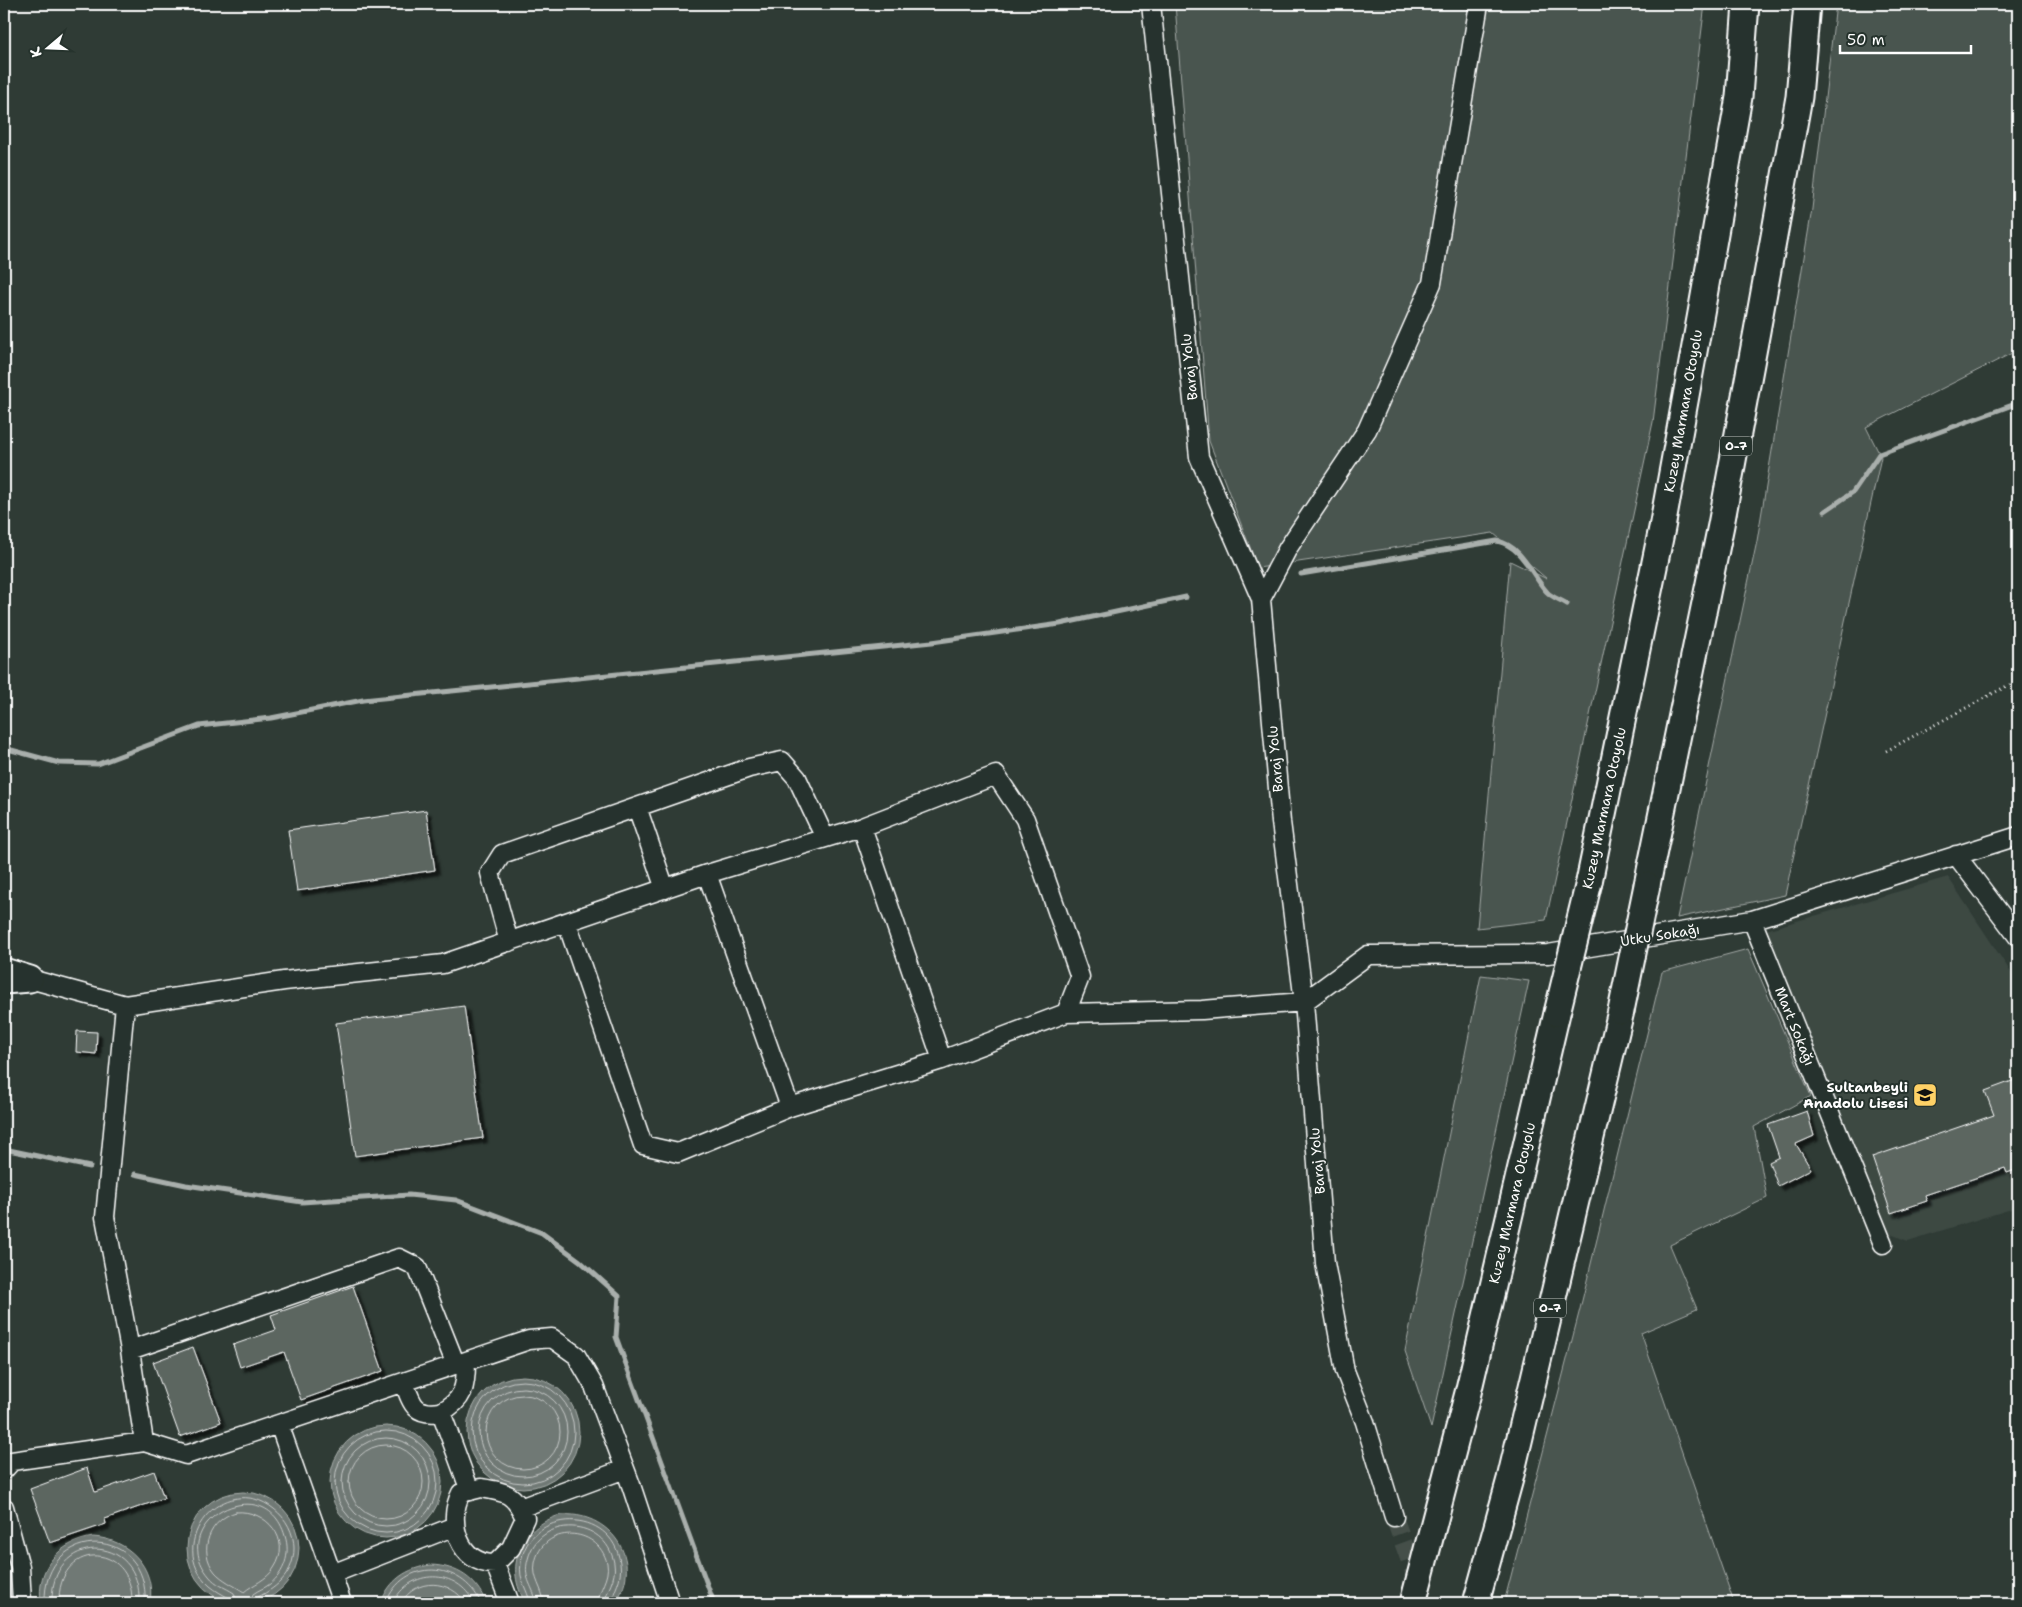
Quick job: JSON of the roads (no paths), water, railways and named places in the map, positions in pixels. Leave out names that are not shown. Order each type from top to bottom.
[{"type":"highway","name":"Kuzey Marmara Otoyolu","points":[[1413,1603],[1468,1393],[1589,882],[1660,537],[1701,313],[1738,97],[1746,4]]},
{"type":"highway","name":"O-7","points":[[1476,1603],[1510,1479],[1621,1011],[1721,525],[1756,341],[1799,97],[1807,4]]},
{"type":"highway","points":[[4,970],[30,979]]},
{"type":"highway","points":[[4,981],[30,979]]},
{"type":"street","name":"Baraj Yolu","points":[[1151,4],[1199,457],[1261,599],[1281,822],[1304,1002],[1325,1263],[1345,1371],[1365,1422],[1394,1517]]},
{"type":"street","points":[[1261,599],[1288,548],[1366,430],[1432,283],[1479,4]]},
{"type":"street","points":[[509,942],[490,873],[502,854],[749,768],[782,761],[797,778],[825,838]]},
{"type":"street","points":[[30,979],[125,1005],[284,981],[442,964],[707,874],[862,827],[996,775],[1025,818],[1080,976],[1066,1012]]},
{"type":"street","points":[[637,807],[665,889]]},
{"type":"street","points":[[862,827],[942,1060]]},
{"type":"street","name":"Utku Sokağı","points":[[1304,1002],[1368,955],[1548,954],[1752,920],[2018,836]]},
{"type":"street","points":[[1956,855],[2018,937]]},
{"type":"street","points":[[707,874],[790,1107]]},
{"type":"street","name":"Mart Sokağı","points":[[1752,920],[1884,1244]]},
{"type":"street","points":[[567,923],[643,1144],[678,1153],[790,1107],[942,1060],[1066,1012],[1202,1010],[1304,1002]]},
{"type":"street","points":[[125,1005],[105,1217],[130,1350],[144,1442]]},
{"type":"street","points":[[130,1350],[399,1258],[417,1267],[466,1379],[462,1392],[455,1404],[442,1412],[430,1414],[418,1411],[410,1400],[404,1382]]},
{"type":"street","points":[[4,1470],[12,1461],[144,1442],[186,1455],[529,1340],[552,1338],[576,1355],[594,1386],[670,1603]]},
{"type":"street","points":[[442,1412],[470,1491]]},
{"type":"street","points":[[279,1424],[342,1603]]},
{"type":"street","points":[[520,1508],[625,1470]]},
{"type":"street","points":[[481,1488],[504,1492],[518,1501],[525,1518],[519,1535],[511,1548],[496,1564],[482,1564],[469,1556],[455,1526],[454,1506],[461,1493],[470,1491],[481,1488]]},
{"type":"street","points":[[4,1507],[11,1563],[22,1603]]},
{"type":"street","points":[[332,1574],[455,1526]]},
{"type":"street","points":[[496,1564],[510,1603]]},
{"type":"water","points":[[523,1376],[544,1381],[562,1393],[574,1411],[579,1432],[574,1453],[562,1471],[544,1483],[523,1488],[502,1483],[484,1471],[472,1453],[467,1432],[472,1411],[484,1393],[502,1381]]},
{"type":"water","points":[[386,1426],[397,1427],[407,1431],[425,1443],[437,1461],[441,1471],[441,1493],[437,1503],[425,1521],[407,1533],[397,1537],[386,1538],[375,1537],[365,1533],[347,1521],[335,1503],[331,1493],[330,1482],[331,1471],[335,1461],[347,1443],[365,1431],[375,1427]]},
{"type":"water","points":[[243,1492],[264,1497],[282,1509],[294,1527],[299,1548],[294,1569],[282,1587],[264,1599],[243,1604],[222,1599],[204,1587],[192,1569],[187,1548],[192,1527],[204,1509],[222,1497]]},
{"type":"water","points":[[560,1515],[578,1516],[594,1521],[607,1529],[618,1541],[624,1555],[626,1570],[624,1587],[615,1603],[526,1603],[519,1590],[516,1576],[519,1550],[535,1529],[546,1521]]},
{"type":"water","points":[[93,1537],[118,1543],[137,1557],[149,1578],[151,1590],[150,1603],[41,1603],[40,1590],[42,1579],[52,1559],[70,1544]]},
{"type":"water","points":[[431,1565],[449,1568],[465,1575],[477,1587],[486,1603],[381,1603],[384,1595],[400,1576],[414,1569]]},
{"type":"waterway","points":[[1825,511],[1853,492],[1879,454],[2018,403]]},
{"type":"waterway","points":[[1301,574],[1497,541],[1506,544],[1520,555],[1547,592],[1567,604]]},
{"type":"waterway","points":[[4,748],[59,763],[98,764],[199,726],[271,718],[363,700],[932,642],[1060,624],[1186,597]]},
{"type":"waterway","points":[[4,1149],[90,1167]]},
{"type":"waterway","points":[[135,1174],[186,1185],[302,1202],[409,1195],[456,1200],[542,1233],[580,1261],[619,1296],[616,1337],[714,1603]]},
{"type":"tunnel","points":[[1394,1517],[1419,1586]]},
{"type":"place","name":"Sultanbeyli Anadolu Lisesi","points":[[1925,1095]]}]
